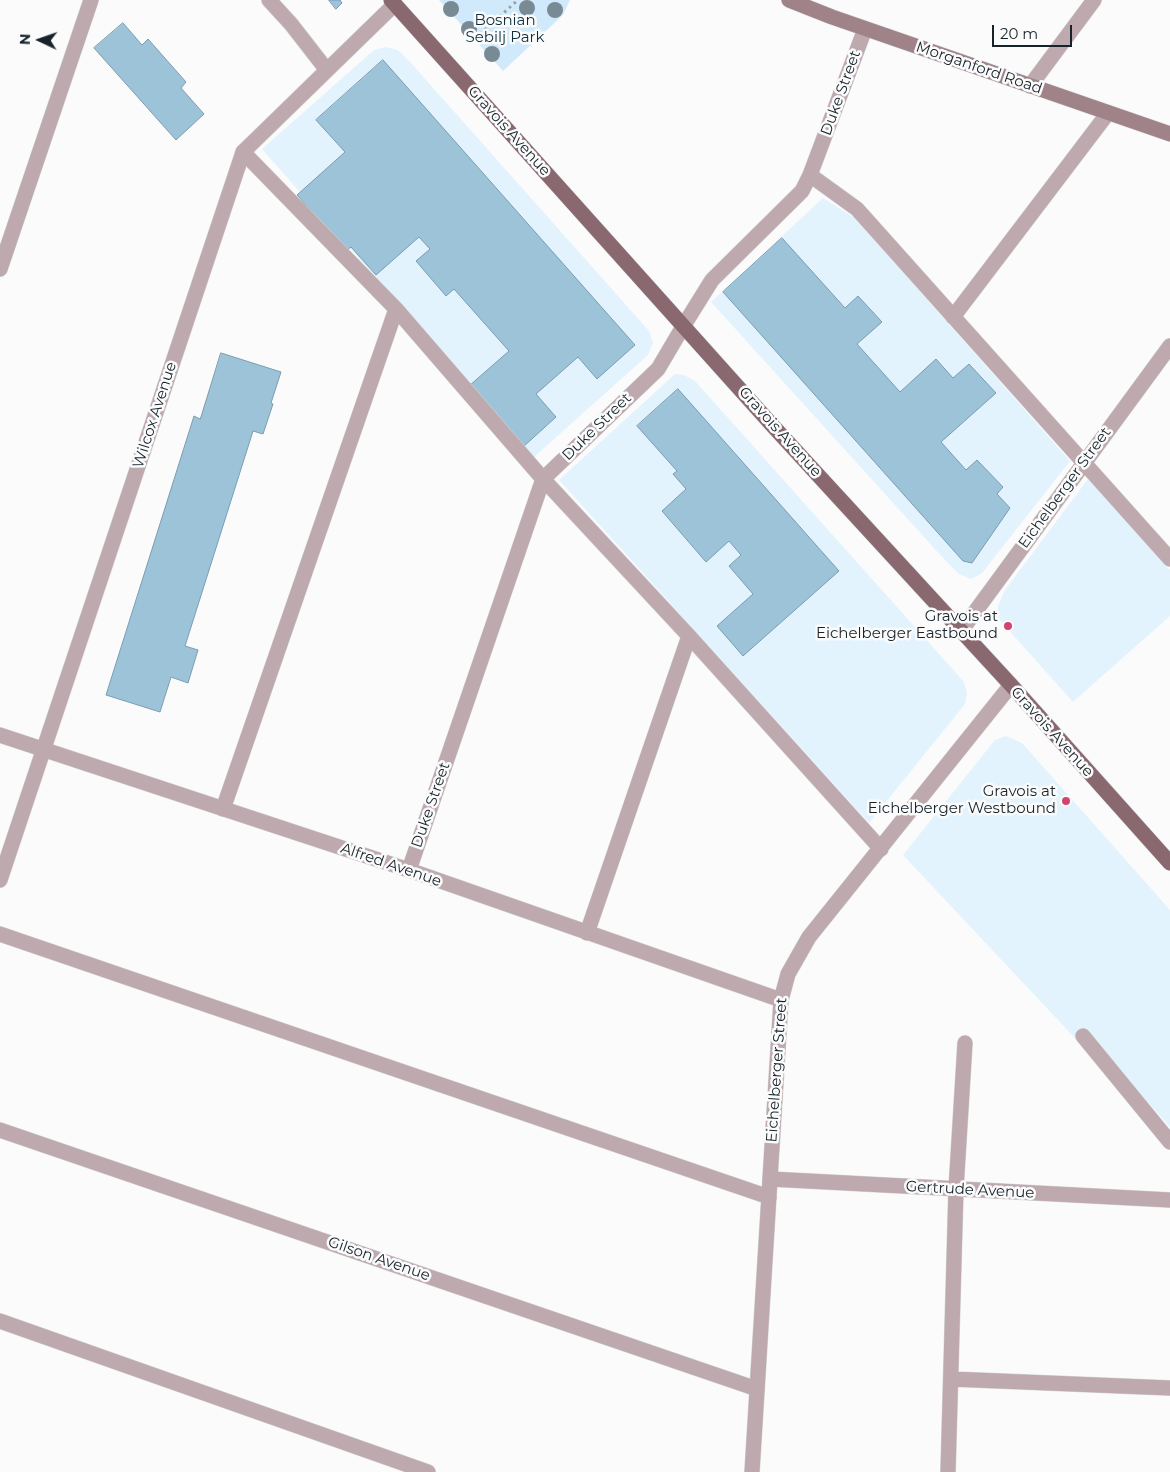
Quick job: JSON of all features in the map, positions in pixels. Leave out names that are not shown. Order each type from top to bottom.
[{"type":"main road","name":"Morganford Road","points":[[788,0],[865,29],[1170,134]]},
{"type":"main road","name":"Gravois Avenue","points":[[393,2],[772,425],[1011,685],[1170,863]]},
{"type":"street","points":[[0,269],[91,0]]},
{"type":"street","points":[[269,0],[291,24],[326,69]]},
{"type":"street","points":[[1030,86],[1094,0]]},
{"type":"street","name":"Wilcox Avenue","points":[[0,880],[243,152],[393,2]]},
{"type":"street","name":"Duke Street","points":[[409,870],[543,479],[658,369],[712,280],[802,191],[810,175],[865,29]]},
{"type":"street","points":[[953,317],[1108,113]]},
{"type":"street","points":[[243,152],[396,309],[543,479],[689,636],[881,849]]},
{"type":"street","points":[[810,175],[857,209],[1170,559]]},
{"type":"street","points":[[222,808],[396,309]]},
{"type":"street","name":"Eichelberger Street","points":[[961,631],[1170,346]]},
{"type":"street","points":[[587,933],[689,636]]},
{"type":"street","name":"Eichelberger Street","points":[[752,1472],[780,1000],[788,974],[809,937],[1011,685]]},
{"type":"street","name":"Alfred Avenue","points":[[0,735],[409,870],[780,1000]]},
{"type":"street","points":[[0,934],[769,1197]]},
{"type":"street","points":[[1083,1036],[1170,1142]]},
{"type":"street","points":[[948,1472],[956,1189],[965,1043]]},
{"type":"street","name":"Gilson Avenue","points":[[0,1130],[757,1389]]},
{"type":"street","name":"Gertrude Avenue","points":[[770,1180],[1170,1200]]},
{"type":"street","points":[[0,1321],[428,1472]]},
{"type":"street","points":[[950,1379],[1170,1388]]},
{"type":"path","points":[[480,34],[518,0]]},
{"type":"shaded area","points":[[386,47],[398,50],[410,62],[649,331],[653,343],[648,355],[534,457],[262,149],[374,50]]},
{"type":"shaded area","points":[[823,198],[855,218],[1070,461],[982,573],[971,579],[959,574],[944,559],[711,302]]},
{"type":"shaded area","points":[[675,374],[684,375],[695,381],[964,682],[967,693],[965,704],[869,823],[559,480]]},
{"type":"shaded area","points":[[1088,479],[1170,570],[1170,616],[1073,702],[998,618],[998,606],[1005,590]]},
{"type":"shaded area","points":[[1006,736],[1022,743],[1170,910],[1170,1127],[1089,1036],[1079,1042],[903,855],[995,740]]},
{"type":"green space","name":"Bosnian Sebilj Park","points":[[439,0],[570,0],[563,15],[503,71]]},
{"type":"building","points":[[329,0],[340,0],[342,3],[336,9]]},
{"type":"building","points":[[123,23],[142,45],[148,39],[186,82],[181,88],[204,114],[176,140],[94,48]]},
{"type":"building","points":[[383,60],[635,345],[597,379],[578,357],[536,394],[556,417],[523,447],[469,386],[509,351],[454,289],[446,296],[416,261],[430,249],[419,237],[376,275],[351,247],[346,251],[297,195],[345,152],[316,120]]},
{"type":"building","points":[[782,238],[845,308],[858,296],[882,322],[857,344],[900,392],[936,359],[953,378],[969,364],[996,393],[941,442],[966,470],[977,460],[1003,487],[997,494],[1010,508],[972,563],[963,561],[723,292]]},
{"type":"building","points":[[221,353],[281,372],[263,434],[253,431],[185,646],[198,650],[188,683],[171,677],[160,712],[106,695],[194,416],[200,419]]},
{"type":"building","points":[[678,389],[839,571],[743,656],[717,626],[753,594],[729,566],[741,555],[729,541],[706,562],[662,511],[686,489],[673,474],[677,471],[637,426]]},
{"type":"place","name":"Gravois at Eichelberger Eastbound","points":[[1008,626]]},
{"type":"place","name":"Gravois at Eichelberger Westbound","points":[[1066,801]]}]
